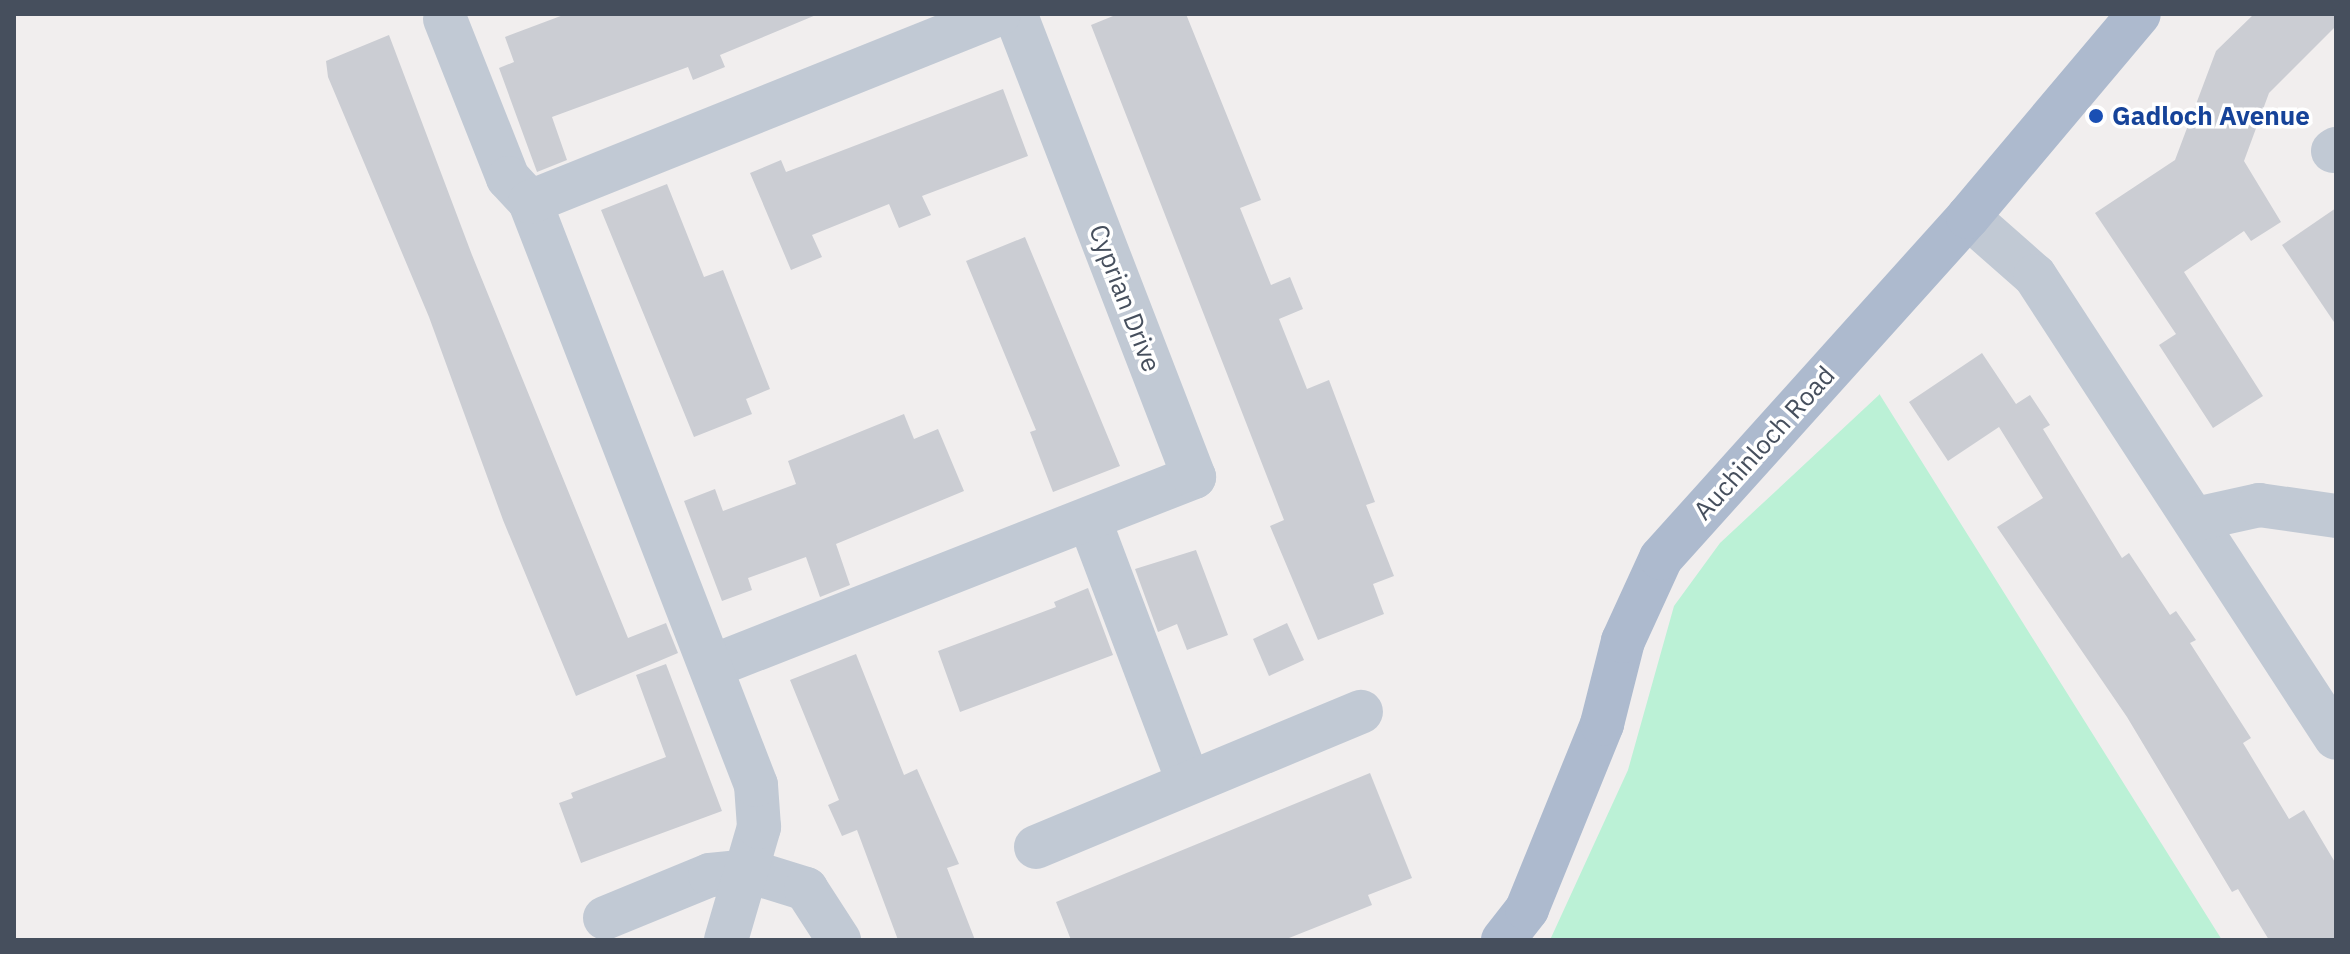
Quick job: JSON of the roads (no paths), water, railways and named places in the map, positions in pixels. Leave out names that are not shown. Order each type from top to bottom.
[{"type":"main road","name":"Auchinloch Road","points":[[1503,940],[1527,909],[1602,724],[1623,641],[1661,558],[1968,217],[2139,14]]},
{"type":"street","points":[[530,202],[999,14]]},
{"type":"street","name":"Cyprian Drive","points":[[713,666],[1194,477],[1015,14]]},
{"type":"street","points":[[445,19],[508,178],[530,202],[713,666],[760,805],[748,871],[726,940]]},
{"type":"street","points":[[1968,217],[2035,276],[2336,738]]},
{"type":"street","points":[[2196,519],[2259,505],[2336,516]]},
{"type":"street","points":[[1089,519],[1188,781]]},
{"type":"street","points":[[1036,847],[1188,781],[1361,712]]},
{"type":"street","points":[[605,918],[710,875],[748,871],[806,889],[839,940]]},
{"type":"place","name":"Gadloch Avenue","points":[[2096,116]]}]
